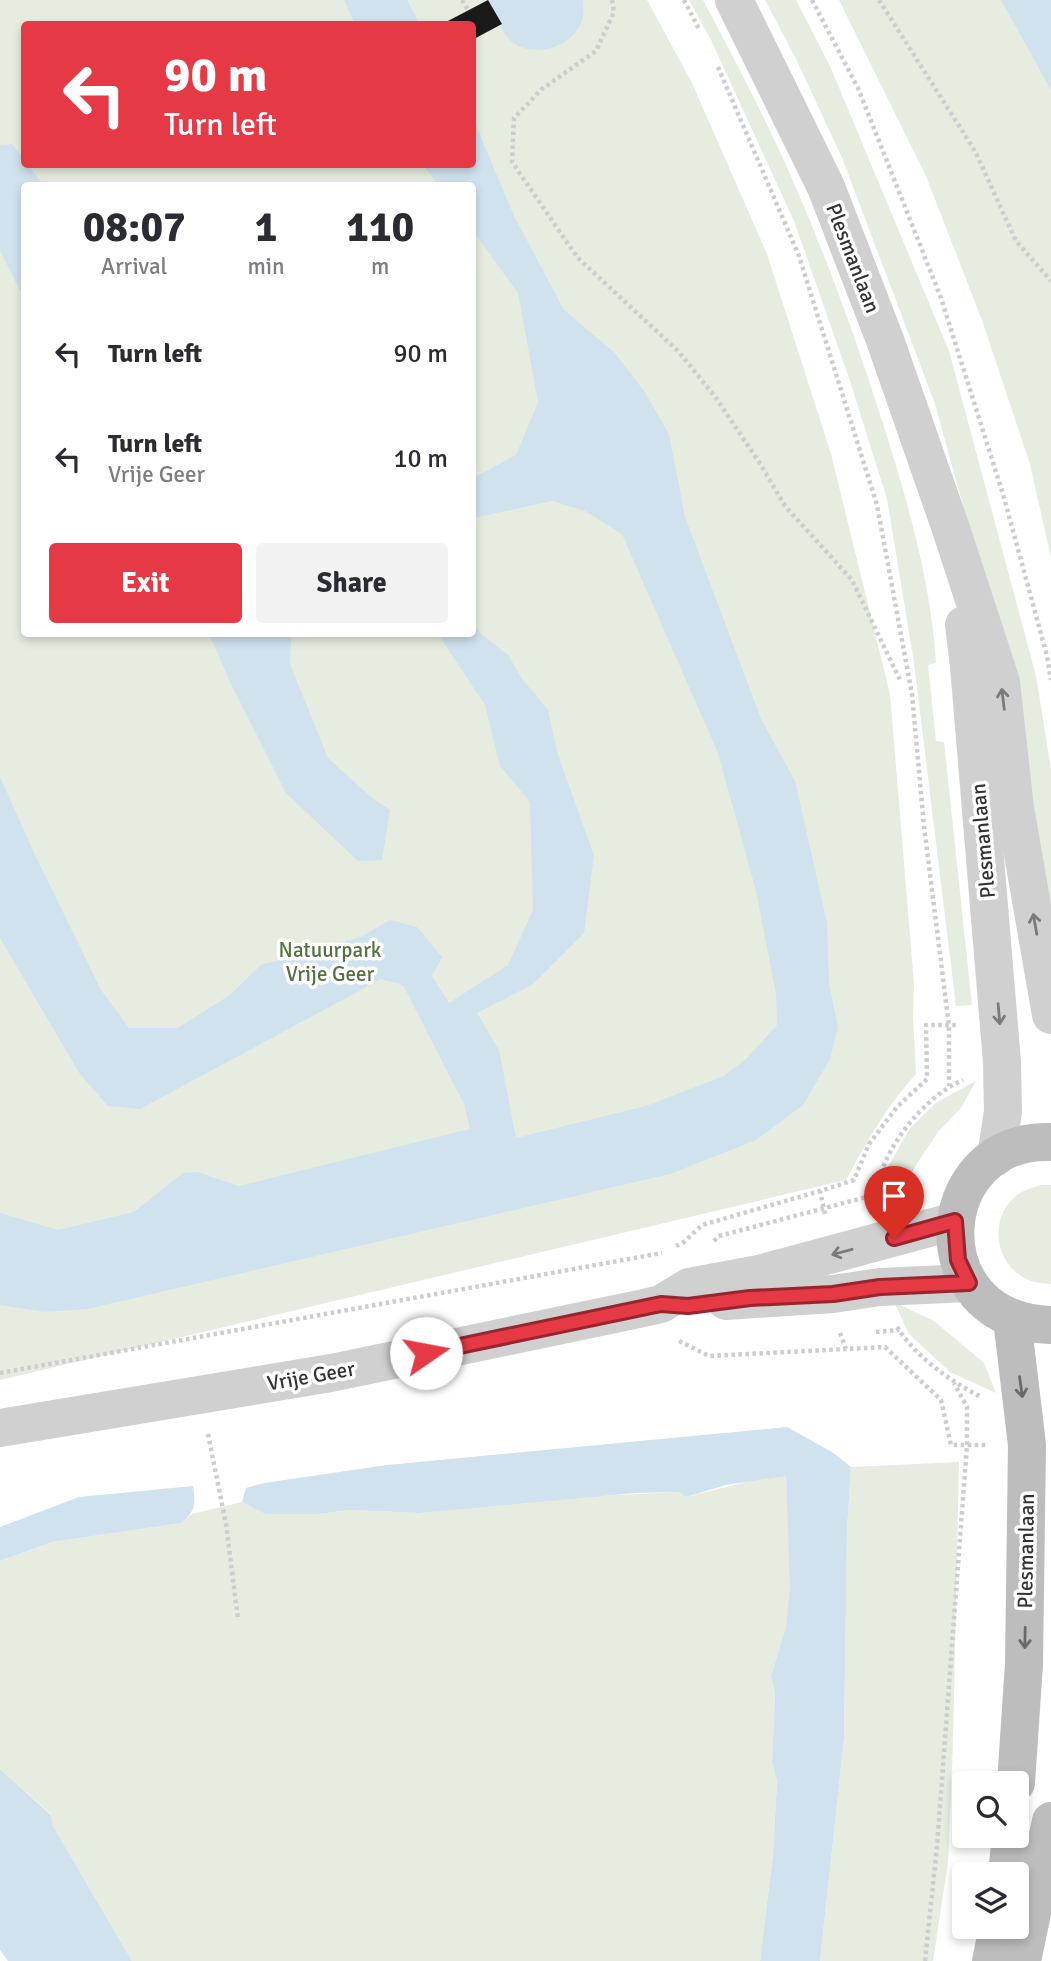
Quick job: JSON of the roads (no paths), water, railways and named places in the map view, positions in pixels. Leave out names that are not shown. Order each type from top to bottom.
[{"type":"main road","points":[[1051,1142],[1020,1145],[996,1157],[968,1184],[955,1221],[958,1260],[969,1283],[988,1305],[1012,1319],[1051,1325]]},
{"type":"main road","name":"Plesmanlaan","points":[[1012,1319],[1027,1445],[1024,1664],[1017,1771]]},
{"type":"main road","points":[[1023,1961],[1051,1821]]},
{"type":"main road","points":[[990,1961],[995,1939]]},
{"type":"street","name":"Plesmanlaan","points":[[734,0],[826,187],[885,341],[950,526],[1000,682],[1015,808],[1051,1015]]},
{"type":"street","name":"Plesmanlaan","points":[[950,526],[970,666],[1000,1021],[1003,1112],[996,1157]]},
{"type":"street","name":"Vrije Geer","points":[[661,1304],[689,1287],[759,1274],[955,1221]]},
{"type":"street","name":"Vrije Geer","points":[[0,1428],[331,1373],[661,1304],[688,1306],[750,1298],[833,1294],[880,1287],[969,1283]]},
{"type":"water","points":[[344,0],[407,0],[418,21],[354,21]]},
{"type":"water","points":[[488,0],[583,0],[583,16],[573,35],[564,42],[543,50],[532,50],[509,39]]},
{"type":"water","points":[[1001,0],[1051,0],[1051,90]]},
{"type":"water","points":[[476,125],[514,216],[564,310],[614,352],[644,391],[669,434],[685,517],[761,719],[795,781],[827,923],[829,984],[838,1027],[830,1059],[803,1105],[756,1140],[670,1174],[87,1309],[45,1312],[0,1305],[0,1213],[58,1230],[134,1212],[183,1173],[197,1172],[239,1186],[470,1129],[464,1104],[403,985],[381,979],[140,1109],[108,1106],[80,1074],[0,938],[0,777],[101,990],[129,1028],[178,1028],[230,995],[261,965],[361,937],[390,920],[417,927],[442,957],[432,976],[449,1003],[508,965],[533,910],[530,802],[500,766],[485,705],[440,637],[476,637],[476,625],[481,634],[508,655],[522,679],[548,710],[557,752],[594,856],[584,933],[533,984],[477,1013],[499,1050],[516,1138],[646,1106],[724,1076],[746,1059],[777,1025],[776,994],[756,891],[718,753],[622,534],[585,511],[552,501],[476,517],[476,476],[516,455],[538,402],[518,293],[476,235],[476,182],[437,182],[425,168],[476,168]]},
{"type":"water","points":[[12,144],[21,156],[21,168],[30,168],[41,182],[21,182],[21,292],[0,251],[0,145]]},
{"type":"water","points":[[210,637],[291,637],[290,664],[328,758],[372,798],[390,810],[382,860],[358,861],[286,793]]},
{"type":"water","points":[[787,1427],[832,1452],[851,1467],[847,1532],[844,1739],[820,1961],[760,1961],[773,1854],[777,1781],[772,1762],[775,1693],[771,1676],[786,1626],[790,1588],[786,1476],[726,1485],[686,1497],[679,1492],[636,1493],[419,1513],[349,1510],[319,1514],[265,1514],[242,1502],[246,1488],[264,1483],[387,1465]]},
{"type":"water","points":[[193,1486],[193,1507],[181,1523],[52,1542],[0,1561],[0,1527],[79,1497]]},
{"type":"water","points":[[0,1769],[51,1815],[53,1826],[132,1961],[8,1961],[0,1950]]},
{"type":"park label","name":"Natuurpark Vrije Geer","points":[[330,962]]}]
